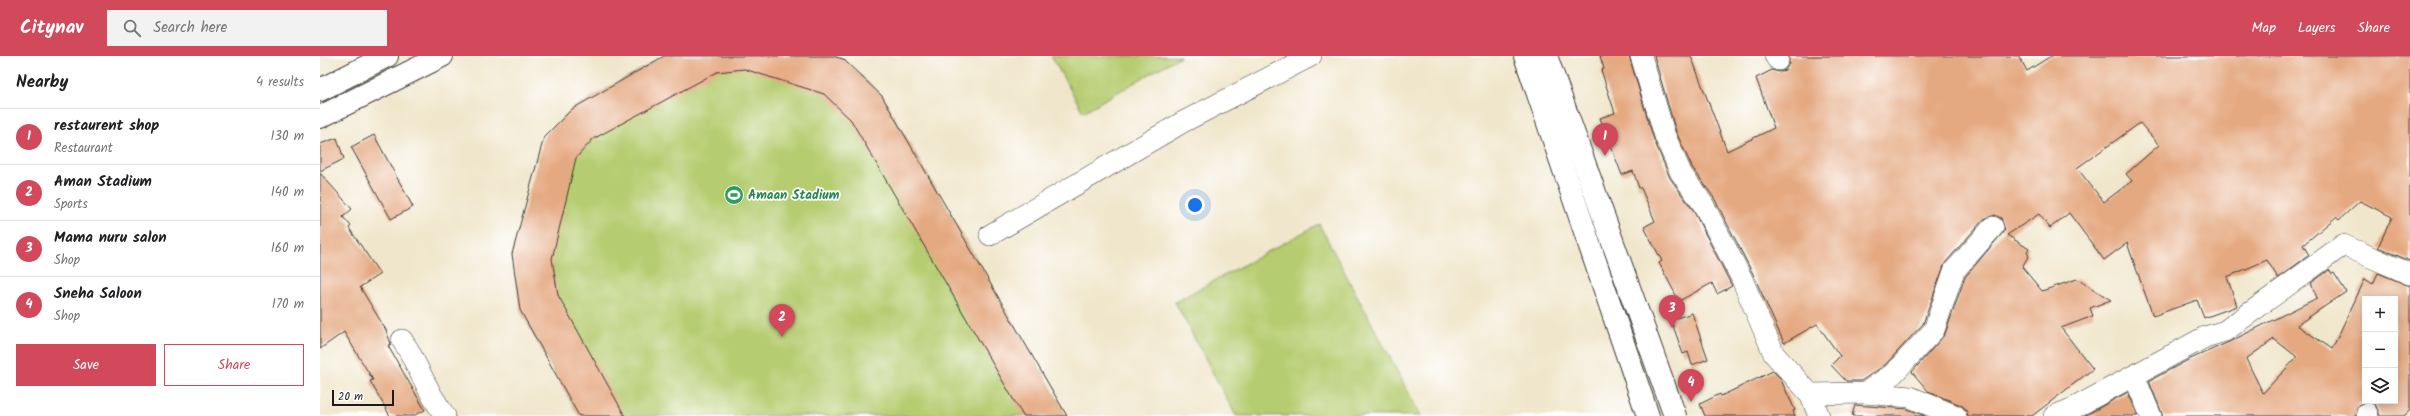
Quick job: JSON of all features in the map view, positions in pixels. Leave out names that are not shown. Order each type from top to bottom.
[{"type":"main road","points":[[320,90],[387,56]]},
{"type":"main road","points":[[320,117],[442,56]]},
{"type":"main road","points":[[1526,56],[1648,416]]},
{"type":"main road","points":[[1546,56],[1674,416]]},
{"type":"street","points":[[990,234],[1183,122],[1311,56]]},
{"type":"street","points":[[1641,56],[1665,136],[1681,173],[1703,204],[1741,277],[1774,354],[1810,394],[1819,416]]},
{"type":"street","points":[[1865,393],[1893,374],[1934,330],[1954,271],[1993,226]]},
{"type":"street","points":[[2054,416],[2134,376],[2205,337],[2225,331],[2343,245],[2410,274]]},
{"type":"street","points":[[402,340],[412,356],[432,396],[445,416]]},
{"type":"street","points":[[2134,376],[2151,416]]},
{"type":"street","points":[[1810,394],[1865,393],[1910,397],[1956,416]]},
{"type":"green space","name":"Amaan Stadium","points":[[664,56],[833,56],[843,59],[882,96],[1063,409],[1064,416],[579,416],[520,310],[544,137],[572,109]]},
{"type":"green space","points":[[1051,56],[1181,56],[1083,112]]},
{"type":"green space","points":[[1319,224],[1421,416],[1236,416],[1175,302]]},
{"type":"building","points":[[664,56],[833,56],[843,59],[882,96],[1067,416],[1023,416],[851,120],[824,94],[744,69],[717,72],[593,139],[576,158],[552,259],[558,295],[625,416],[579,416],[520,310],[512,254],[544,137],[572,109]]},
{"type":"building","points":[[1600,56],[1629,56],[1654,140],[1670,178],[1693,210],[1732,286],[1717,294],[1712,283],[1679,301],[1659,263],[1662,261],[1644,227],[1655,221],[1641,188],[1639,188],[1633,171],[1622,175],[1600,118],[1615,113],[1601,70],[1604,69]]},
{"type":"building","points":[[1654,56],[1691,56],[1727,151],[1774,128],[1756,78],[1772,70],[1779,72],[1785,70],[1789,64],[1789,56],[2019,56],[2027,71],[2051,56],[2410,56],[2410,261],[2378,247],[2392,217],[2360,201],[2339,220],[2336,217],[2303,245],[2309,255],[2278,278],[2267,260],[2227,277],[2237,306],[2204,318],[2197,300],[2153,316],[2127,243],[2104,260],[2069,213],[2050,228],[2039,214],[2007,235],[2029,249],[2027,253],[2029,255],[2022,267],[2042,291],[2077,279],[2111,300],[2090,308],[2093,316],[2061,328],[2093,369],[2032,416],[1968,416],[1966,409],[1961,405],[1929,392],[1912,372],[1945,334],[1965,277],[2005,230],[2001,218],[1995,215],[1984,219],[1945,263],[1923,324],[1885,365],[1861,381],[1846,381],[1831,365],[1840,356],[1817,324],[1784,343],[1752,272],[1714,198],[1692,167],[1676,132]],"holes":[[[2140,123],[2159,145],[2126,174],[2132,181],[2104,202],[2077,168]]]},
{"type":"building","points":[[374,135],[413,207],[391,219],[351,147]]},
{"type":"building","points":[[337,138],[344,159],[320,171],[320,144]]},
{"type":"building","points":[[320,173],[352,209],[343,217],[351,226],[349,228],[380,274],[360,287],[386,330],[391,344],[388,346],[425,410],[413,416],[390,416],[370,381],[373,380],[344,332],[320,349]]},
{"type":"building","points":[[2329,270],[2332,274],[2334,273],[2346,292],[2297,325],[2332,349],[2365,279],[2373,284],[2378,273],[2410,286],[2410,410],[2404,416],[2380,416],[2375,404],[2398,404],[2398,296],[2362,296],[2362,404],[2358,405],[2356,416],[2163,416],[2149,381],[2188,360],[2229,342],[2317,298],[2311,283]],"holes":[[[2274,339],[2297,357],[2263,393],[2246,359]]]},
{"type":"building","points":[[1692,313],[1708,359],[1692,365],[1688,352],[1683,354],[1671,320]]},
{"type":"building","points":[[1773,371],[1780,378],[1795,410],[1793,411],[1795,416],[1705,416],[1700,404],[1720,394],[1721,396]]},
{"type":"building","points":[[2128,392],[2138,416],[2084,416]]},
{"type":"building","points":[[1855,405],[1907,409],[1925,416],[1852,416]]},
{"type":"place","name":"restaurent shop","points":[[1605,156]]},
{"type":"place","name":"Amaan Stadium","points":[[734,195]]},
{"type":"place","name":"Mama nuru salon","points":[[1672,328]]},
{"type":"place","name":"Aman Stadium","points":[[782,337]]},
{"type":"place","name":"Sneha Saloon","points":[[1691,402]]}]
